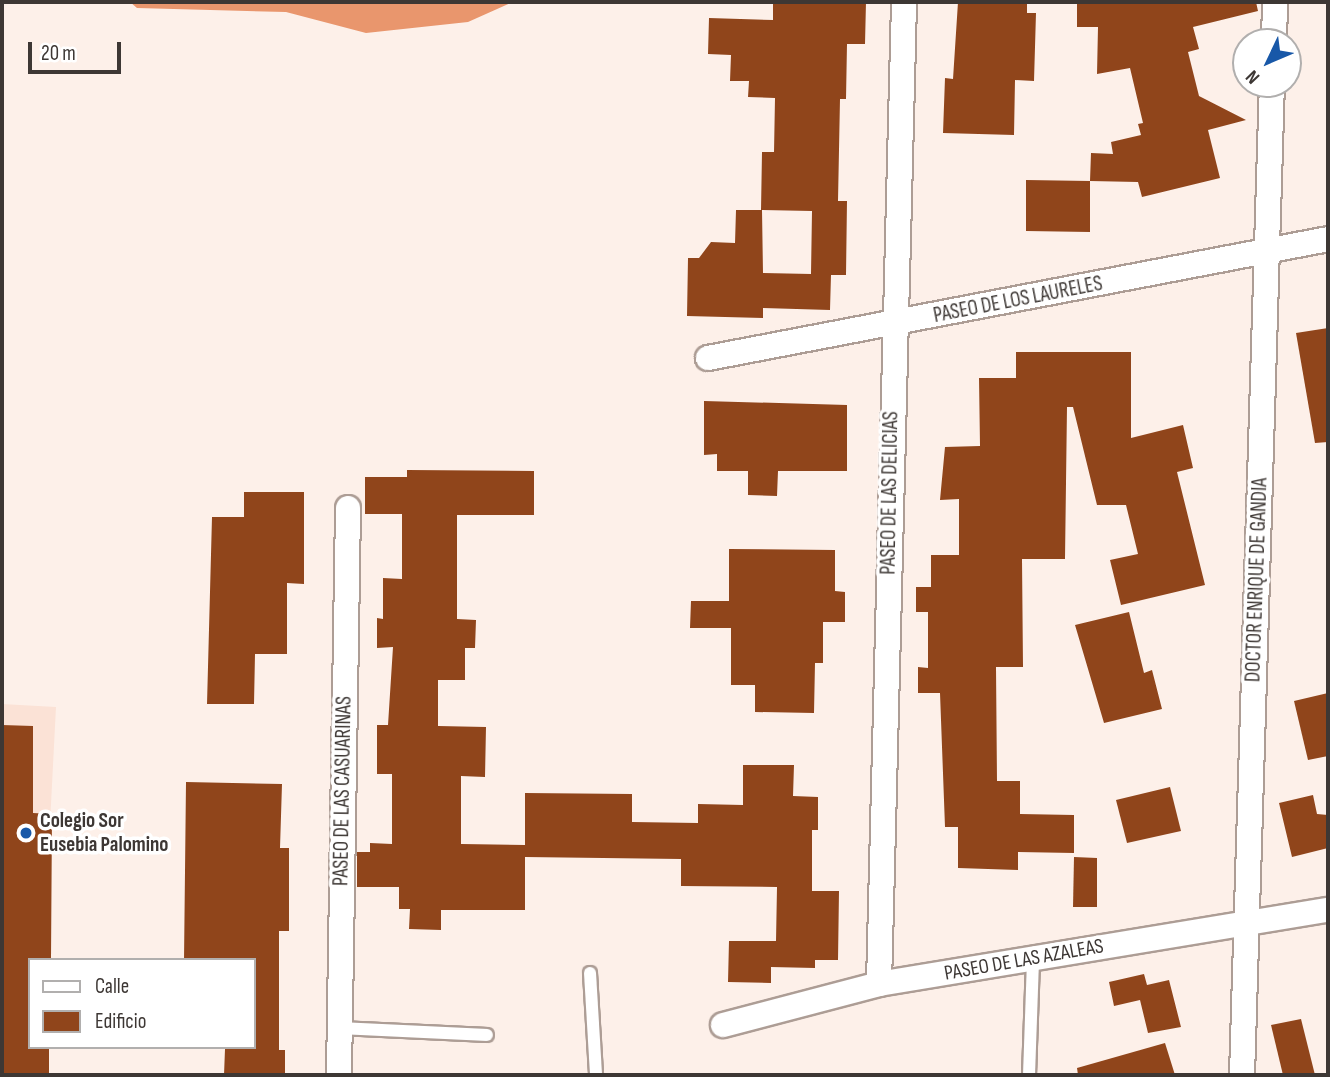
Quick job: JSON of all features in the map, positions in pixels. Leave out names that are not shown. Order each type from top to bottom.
[{"type":"street","name":"PASEO DE LAS DELICIAS","points":[[879,984],[904,2]]},
{"type":"street","points":[[1274,28],[1275,2]]},
{"type":"street","name":"DOCTOR ENRIQUE DE GANDIA","points":[[1242,1075],[1271,98]]},
{"type":"street","name":"PASEO DE LOS LAURELES","points":[[708,358],[894,325],[1328,239]]},
{"type":"street","name":"PASEO DE LAS CASUARINAS","points":[[339,1075],[348,508]]},
{"type":"street","name":"PASEO DE LAS AZALEAS","points":[[723,1025],[879,984],[1328,910]]},
{"type":"lane","points":[[1029,1075],[1033,958]]},
{"type":"lane","points":[[590,973],[596,1075]]},
{"type":"lane","points":[[340,1028],[487,1035]]},
{"type":"shaded area","points":[[130,2],[513,2],[468,22],[366,33],[286,12],[137,8]]},
{"type":"shaded area","name":"Colegio Sor Eusebia Palomino","points":[[2,704],[56,707],[43,958],[28,958],[28,1049],[39,1049],[38,1075],[2,1075]]},
{"type":"building","points":[[773,2],[866,2],[865,44],[847,44],[846,99],[840,99],[838,201],[847,201],[846,275],[831,275],[830,310],[763,308],[763,318],[687,316],[688,258],[699,258],[711,242],[735,243],[736,210],[761,210],[762,152],[774,152],[775,98],[748,97],[749,81],[730,81],[731,55],[708,54],[709,18],[773,20]],"holes":[[[762,210],[812,211],[811,274],[763,273]]]},
{"type":"building","points":[[958,2],[1027,2],[1027,13],[1036,13],[1034,81],[1015,80],[1014,135],[943,133],[945,78],[953,79]]},
{"type":"building","points":[[1077,2],[1256,2],[1258,11],[1193,27],[1199,49],[1188,52],[1199,96],[1246,120],[1208,130],[1220,178],[1142,197],[1138,182],[1090,181],[1091,153],[1113,154],[1111,142],[1141,135],[1138,124],[1143,123],[1130,68],[1097,74],[1098,27],[1077,27]]},
{"type":"building","points":[[1026,180],[1090,181],[1090,232],[1026,231]]},
{"type":"building","points":[[1328,328],[1328,442],[1315,443],[1296,333]]},
{"type":"building","points":[[1016,352],[1131,352],[1131,438],[1183,425],[1193,468],[1177,472],[1205,585],[1121,605],[1110,560],[1138,554],[1126,505],[1097,505],[1073,407],[1067,407],[1065,559],[1022,559],[1023,667],[996,667],[997,781],[1020,781],[1020,814],[1074,815],[1074,853],[1018,852],[1018,870],[958,868],[958,827],[945,827],[940,693],[918,693],[918,667],[928,668],[928,612],[916,612],[916,587],[931,587],[931,555],[959,555],[959,499],[940,500],[945,447],[980,446],[979,378],[1016,378]]},
{"type":"building","points":[[704,401],[847,405],[847,471],[778,471],[777,496],[748,495],[748,471],[717,471],[717,454],[704,455]]},
{"type":"building","points":[[407,470],[534,471],[534,515],[457,515],[457,619],[476,620],[475,648],[465,648],[465,680],[438,680],[438,726],[486,727],[485,777],[461,776],[461,844],[525,845],[525,910],[441,910],[441,930],[409,929],[410,909],[399,909],[399,887],[357,887],[357,852],[370,852],[370,843],[392,844],[392,774],[377,774],[377,725],[388,725],[393,647],[377,648],[377,618],[383,619],[383,578],[402,579],[402,514],[365,514],[365,477],[407,477]]},
{"type":"building","points":[[244,492],[304,492],[304,584],[287,583],[287,654],[255,654],[254,704],[207,704],[212,517],[244,517]]},
{"type":"building","points":[[729,549],[835,550],[835,591],[845,592],[845,622],[823,622],[823,663],[815,663],[814,713],[755,712],[755,685],[731,685],[731,628],[690,628],[691,601],[729,601]]},
{"type":"building","points":[[1129,612],[1144,673],[1152,670],[1162,709],[1104,723],[1075,625]]},
{"type":"building","points":[[1328,693],[1328,756],[1308,760],[1294,701]]},
{"type":"building","name":"Colegio Sor Eusebia Palomino","points":[[2,725],[33,726],[33,813],[52,814],[51,958],[28,958],[28,1049],[49,1049],[49,1075],[4,1075]]},
{"type":"building","points":[[743,765],[794,765],[793,796],[818,797],[818,830],[812,830],[812,891],[839,891],[838,960],[815,960],[815,968],[771,967],[771,983],[728,982],[729,941],[776,941],[777,887],[681,886],[681,859],[525,857],[525,793],[632,794],[632,822],[698,823],[698,804],[743,805]]},
{"type":"building","points":[[186,782],[282,784],[280,848],[289,848],[289,931],[279,931],[279,1050],[285,1050],[285,1075],[224,1075],[225,1049],[256,1049],[256,958],[184,958]]},
{"type":"building","points":[[1170,787],[1181,831],[1127,843],[1116,800]]},
{"type":"building","points":[[1313,795],[1317,814],[1328,815],[1328,848],[1292,857],[1279,803]]},
{"type":"building","points":[[1074,857],[1097,858],[1097,907],[1073,907]]},
{"type":"building","points":[[1144,974],[1147,985],[1169,980],[1181,1027],[1148,1033],[1140,1000],[1114,1006],[1109,982]]},
{"type":"building","points":[[1301,1019],[1315,1075],[1283,1075],[1271,1025]]},
{"type":"building","points":[[1165,1043],[1175,1075],[1078,1075],[1077,1068]]},
{"type":"place","name":"Colegio Sor Eusebia Palomino","points":[[26,833]]}]
